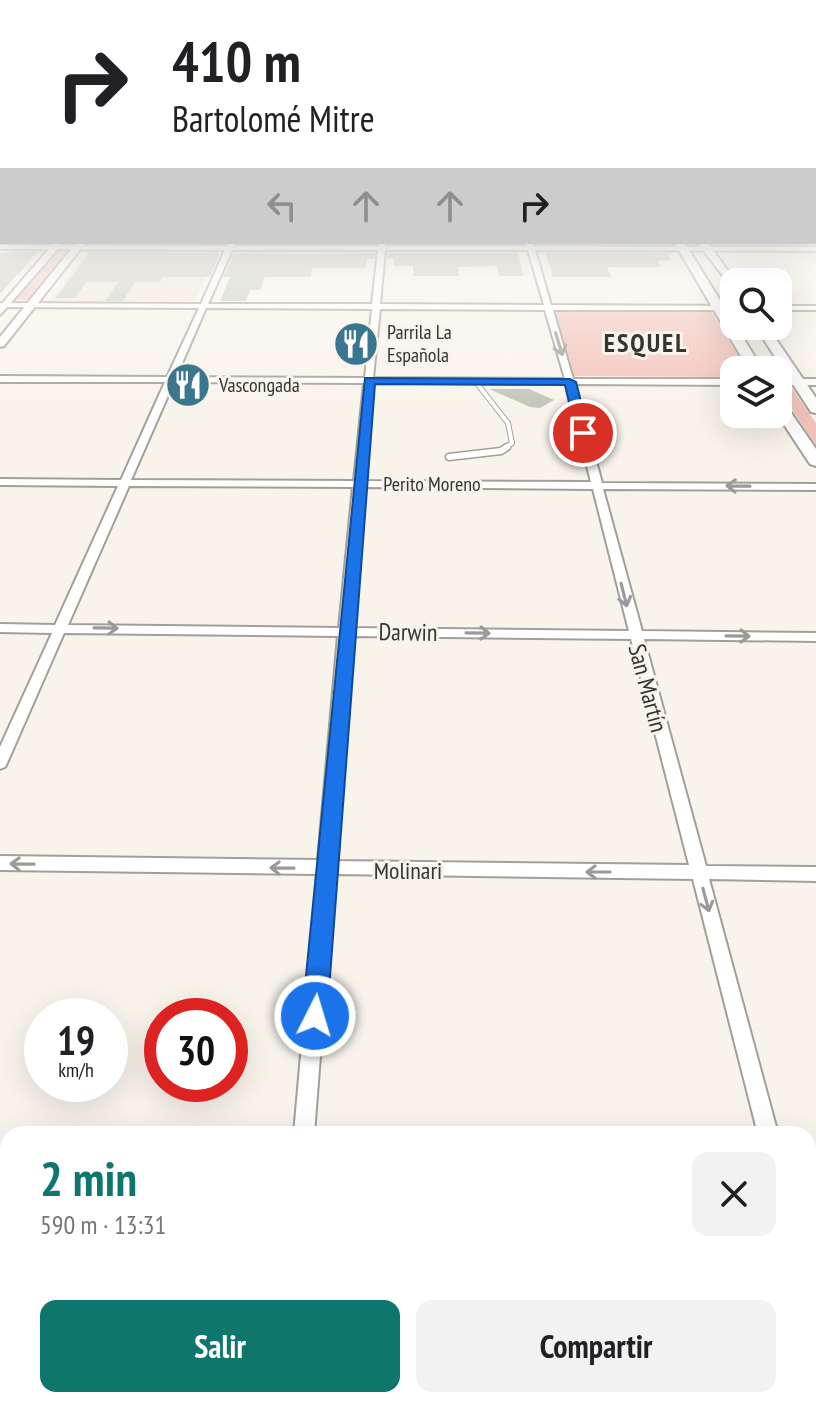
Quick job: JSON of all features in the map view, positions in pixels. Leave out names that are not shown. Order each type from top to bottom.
[{"type":"highway","points":[[702,281],[747,356]]},
{"type":"highway","points":[[770,340],[816,409]]},
{"type":"highway","points":[[792,425],[816,461]]},
{"type":"main road","points":[[2,307],[26,281]]},
{"type":"main road","points":[[0,344],[51,281]]},
{"type":"street","points":[[0,763],[216,281]]},
{"type":"street","points":[[305,1126],[345,631],[378,281]]},
{"type":"street","name":"San Martín","points":[[540,281],[570,382],[766,1126]]},
{"type":"street","points":[[2,307],[718,308]]},
{"type":"street","points":[[792,308],[816,308]]},
{"type":"street","points":[[0,379],[720,382]]},
{"type":"street","points":[[792,382],[816,382]]},
{"type":"street","name":"Perito Moreno","points":[[0,482],[816,487]]},
{"type":"street","name":"Darwin","points":[[0,628],[816,637]]},
{"type":"street","name":"Molinari","points":[[0,863],[816,874]]},
{"type":"lane","points":[[449,457],[501,451],[512,443],[508,423],[475,381]]},
{"type":"shaded area","points":[[32,281],[47,281],[32,300],[16,300]]},
{"type":"shaded area","points":[[65,281],[204,281],[194,301],[49,301]]},
{"type":"shaded area","points":[[549,310],[711,311],[720,326],[720,340],[729,340],[738,356],[720,356],[720,377],[567,376]]},
{"type":"shaded area","points":[[792,388],[816,423],[816,446],[792,409]]},
{"type":"building","points":[[0,281],[12,281],[0,294]]},
{"type":"building","points":[[69,281],[161,281],[135,282],[123,301],[105,301],[118,282],[86,282],[75,298],[56,298]]},
{"type":"building","points":[[228,281],[264,281],[260,290],[250,290],[246,301],[220,301]]},
{"type":"building","points":[[489,389],[529,389],[554,400],[540,408],[530,407]]},
{"type":"place","name":"Parrila La Española","points":[[356,344]]},
{"type":"place","name":"Vascongada","points":[[188,385]]},
{"type":"district","name":"ESQUEL","points":[[646,342]]},
{"type":"route","points":[[315,1016],[345,631],[369,380],[570,382],[583,433]]}]
